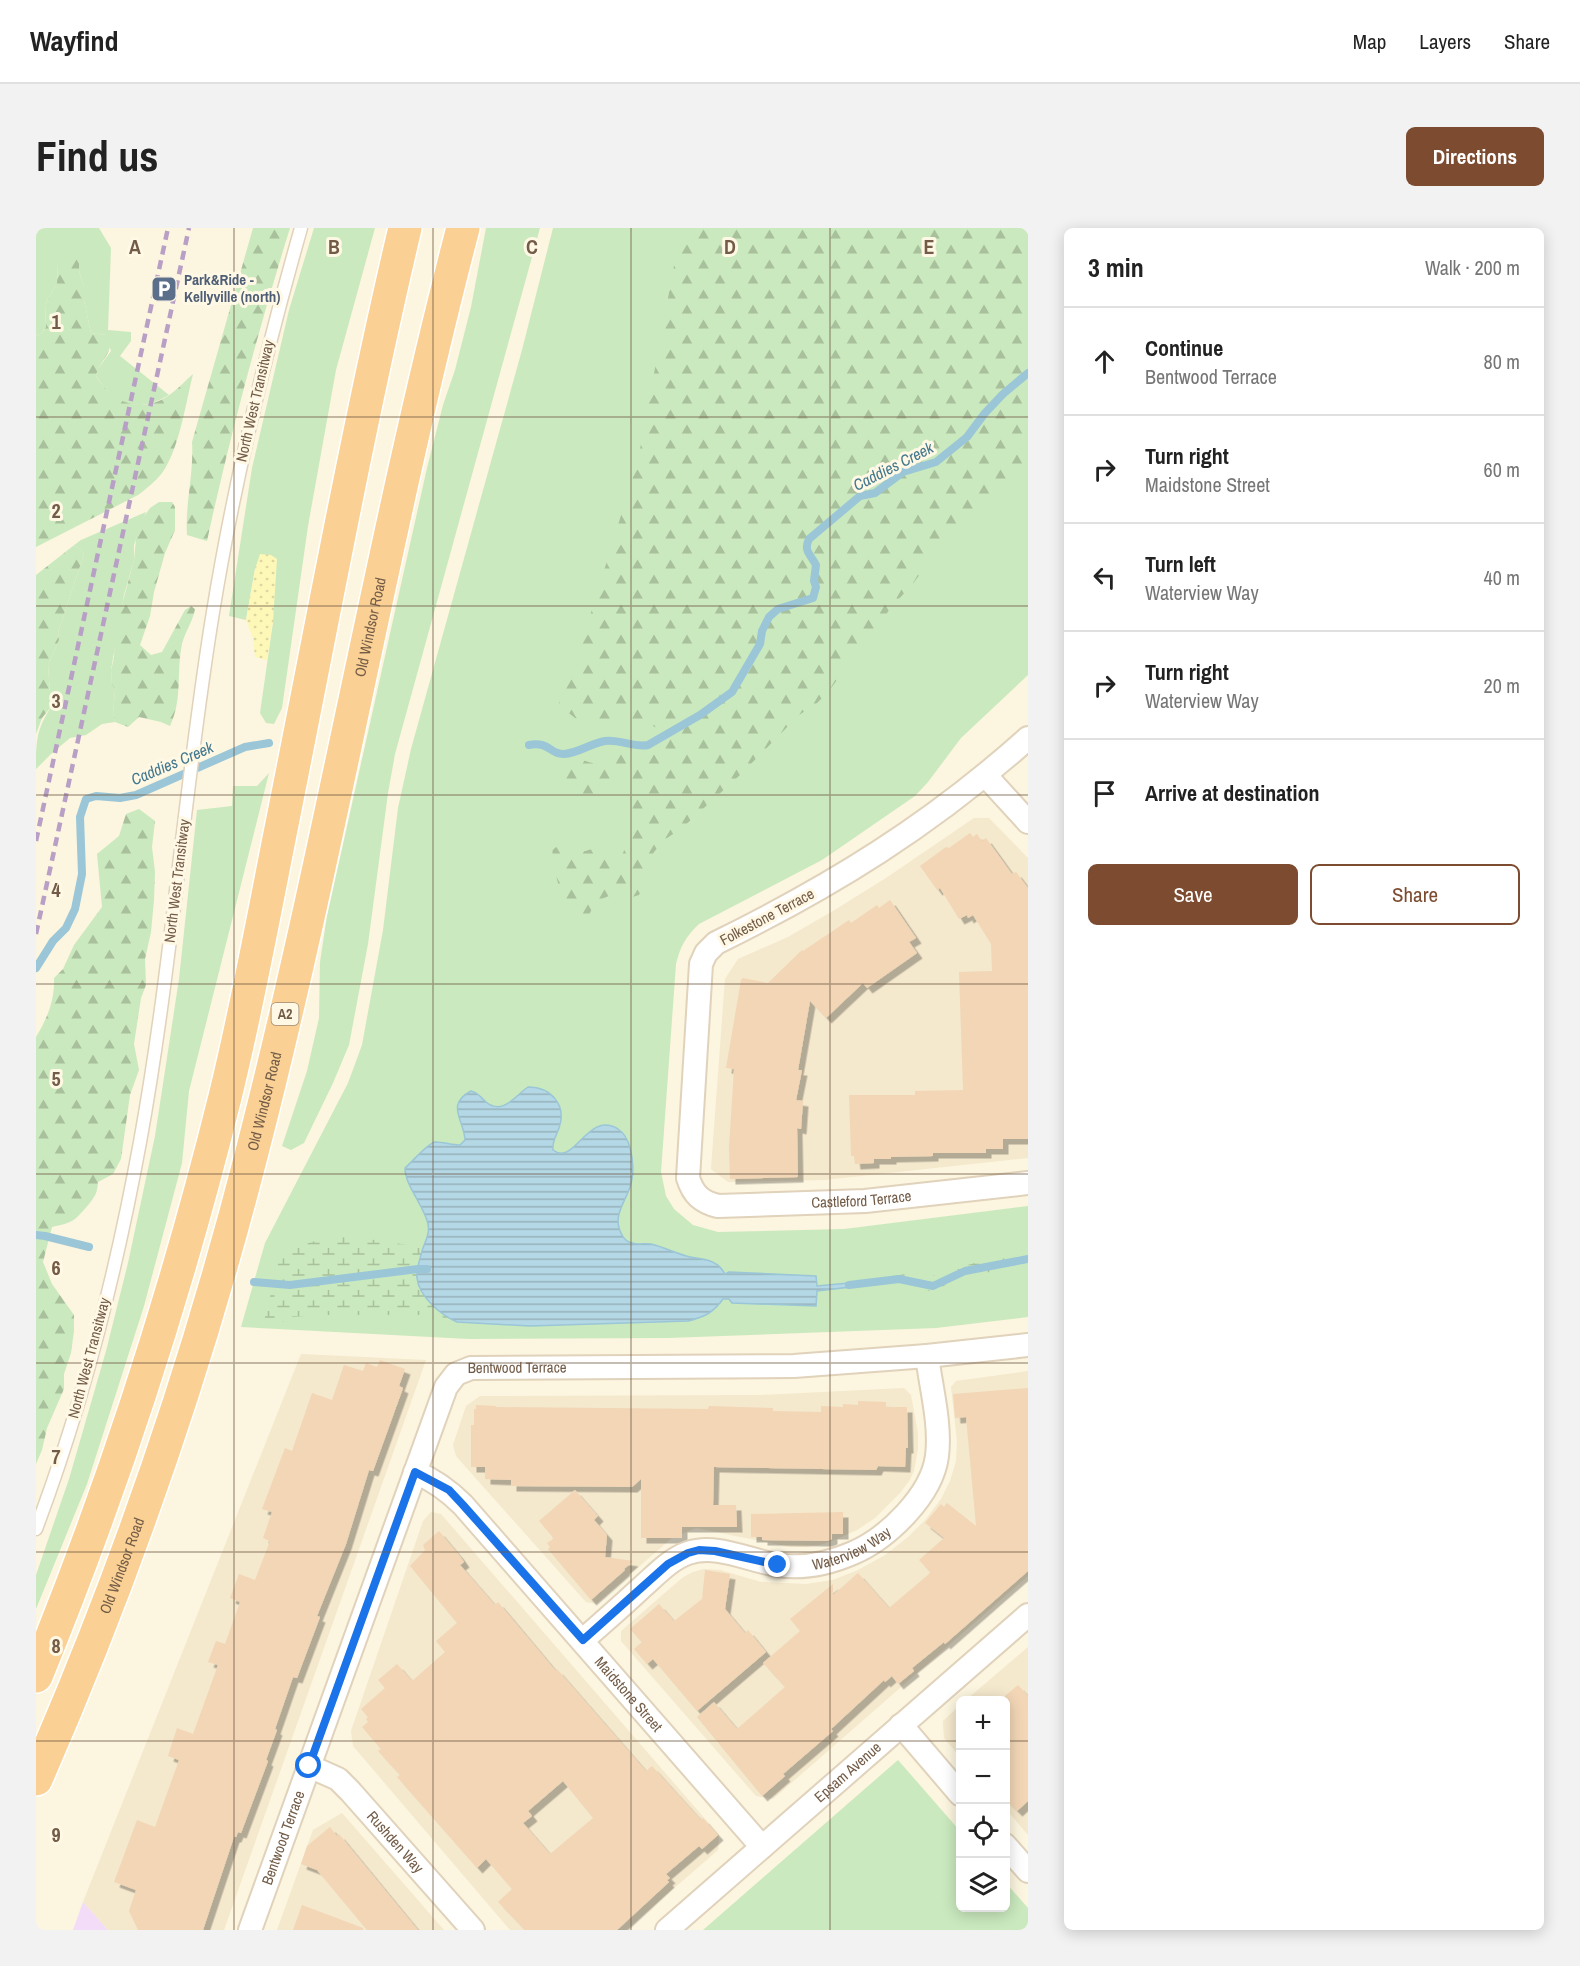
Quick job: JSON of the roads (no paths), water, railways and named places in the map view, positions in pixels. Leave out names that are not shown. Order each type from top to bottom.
[{"type":"highway","points":[[36,1676],[99,1513],[138,1401],[183,1252],[225,1096],[255,960],[364,408],[405,228]]},
{"type":"highway","name":"Old Windsor Road","points":[[36,1779],[82,1670],[147,1500],[189,1372],[228,1241],[271,1076],[430,362],[463,228]]},
{"type":"street","name":"Folkestone Terrace","points":[[697,1196],[688,1178],[701,964],[706,953],[716,943],[826,886],[881,852],[986,776],[1028,738]]},
{"type":"street","points":[[986,776],[1028,822]]},
{"type":"street","name":"Castleford Terrace","points":[[697,1196],[707,1203],[718,1206],[818,1204],[911,1197],[1028,1183]]},
{"type":"street","name":"Bentwood Terrace","points":[[250,1930],[446,1387],[456,1374],[471,1368],[783,1366],[927,1356],[1028,1345]]},
{"type":"street","name":"Waterview Way","points":[[583,1640],[668,1564],[688,1553],[699,1550],[715,1551],[778,1565],[818,1564],[855,1552],[888,1530],[909,1511],[920,1497],[934,1470],[937,1455],[937,1428],[927,1356]]},
{"type":"street","name":"Maidstone Street","points":[[415,1472],[449,1490],[463,1505],[762,1847]]},
{"type":"street","name":"Epsam Avenue","points":[[667,1930],[1028,1615]]},
{"type":"street","points":[[901,1725],[956,1789]]},
{"type":"street","name":"Rushden Way","points":[[309,1766],[338,1779],[351,1791],[473,1930]]},
{"type":"street","points":[[1010,1851],[1028,1871]]},
{"type":"lane","name":"North West Transitway","points":[[36,1529],[95,1345],[120,1240],[147,1100],[213,614],[245,441],[301,228]]},
{"type":"water","points":[[528,1087],[544,1090],[559,1105],[561,1120],[553,1150],[561,1153],[568,1151],[590,1132],[607,1125],[618,1129],[626,1137],[632,1157],[633,1175],[629,1191],[620,1209],[618,1222],[622,1235],[628,1241],[634,1244],[651,1244],[685,1256],[710,1261],[719,1266],[725,1274],[729,1272],[816,1276],[817,1286],[859,1282],[859,1286],[817,1291],[816,1306],[732,1303],[729,1299],[723,1299],[708,1314],[688,1321],[530,1326],[457,1322],[451,1319],[426,1298],[419,1285],[417,1272],[428,1235],[428,1224],[408,1182],[405,1168],[432,1143],[460,1145],[465,1140],[457,1107],[463,1096],[471,1091],[492,1106],[498,1107],[509,1103]]},
{"type":"waterway","name":"Caddies Creek","points":[[529,745],[546,746],[559,754],[575,752],[605,741],[648,745],[700,715],[732,692],[760,644],[762,631],[769,617],[778,609],[813,598],[816,587],[814,581],[816,565],[807,550],[809,539],[860,496],[875,493],[903,472],[936,462],[967,437],[1003,394],[1028,373]]},
{"type":"waterway","name":"Caddies Creek","points":[[36,968],[53,941],[66,928],[75,909],[82,874],[80,817],[86,799],[96,796],[120,798],[136,795],[245,747],[269,743]]},
{"type":"waterway","points":[[36,1235],[89,1247]]},
{"type":"waterway","points":[[849,1285],[899,1279],[933,1286],[965,1271],[1028,1259]]},
{"type":"waterway","points":[[254,1282],[290,1285],[427,1269]]},
{"type":"railway","points":[[36,841],[168,228]]},
{"type":"railway","points":[[36,934],[189,228]]},
{"type":"place","name":"Park&Ride - Kellyville (north)","points":[[164,289]]}]
